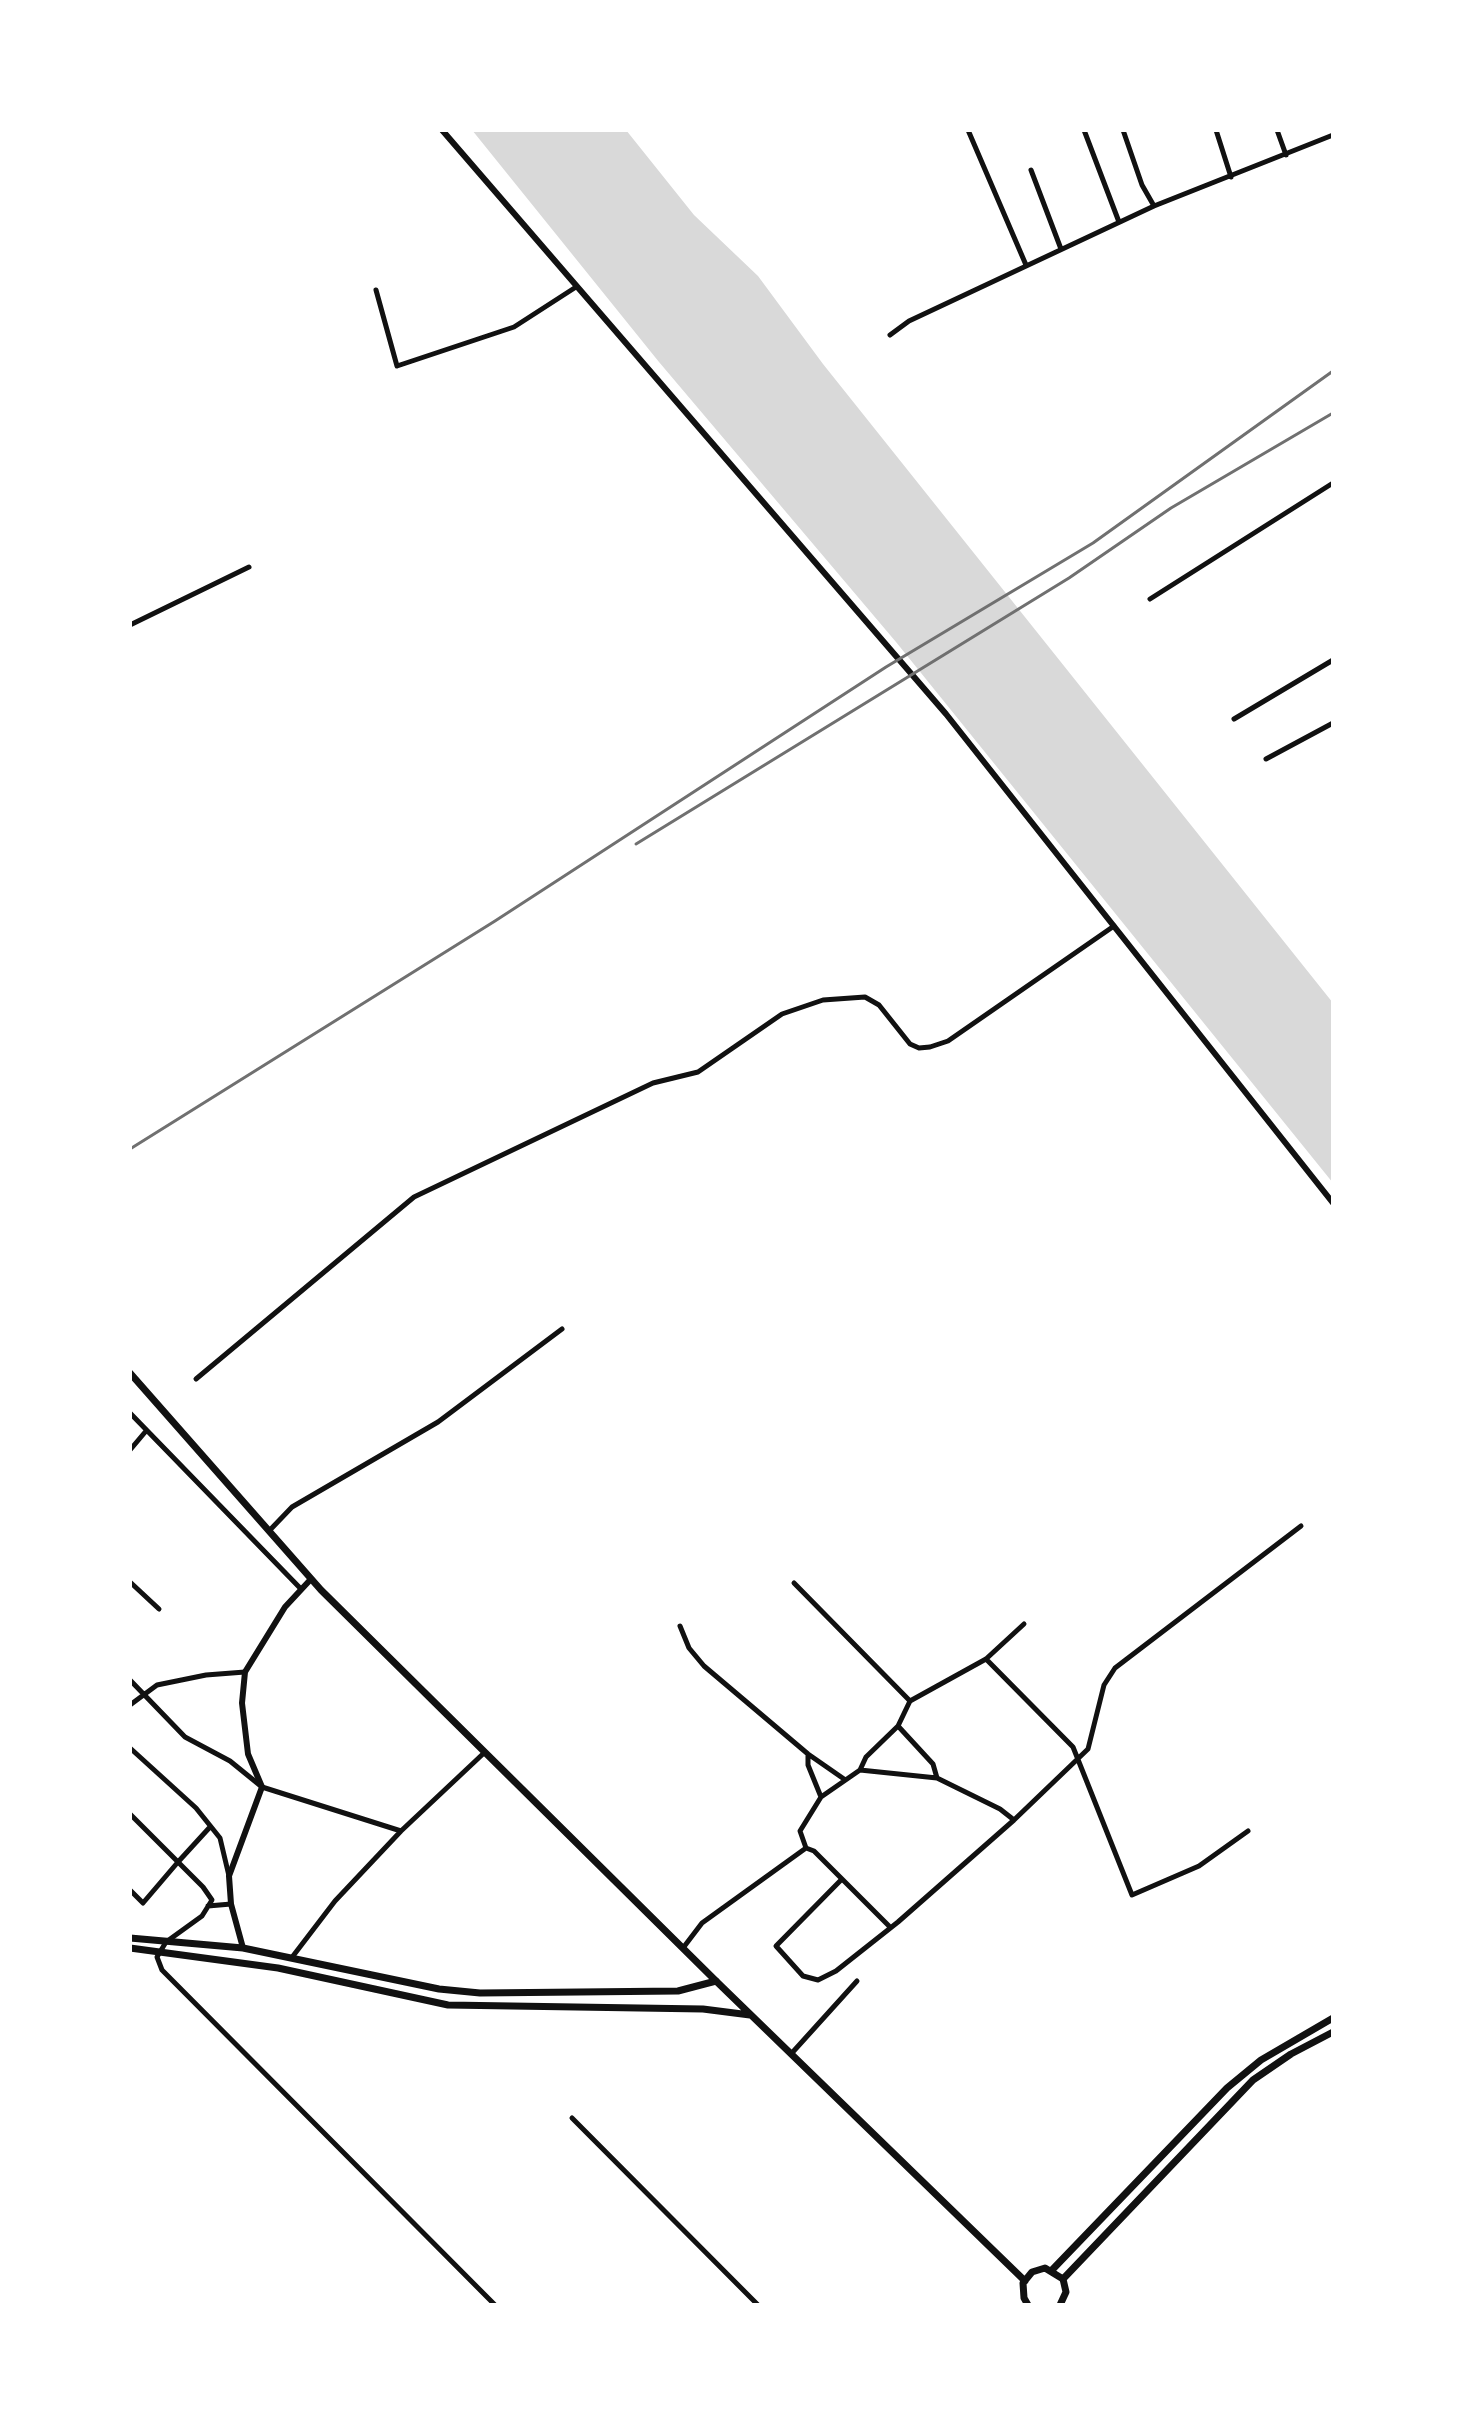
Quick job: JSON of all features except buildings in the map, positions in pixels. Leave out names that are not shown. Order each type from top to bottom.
[{"type":"main road","points":[[130,1373],[311,1579],[716,1981],[1025,2281]]},
{"type":"main road","points":[[130,1938],[243,1948],[293,1956],[439,1989],[480,1993],[678,1991],[716,1981]]},
{"type":"main road","points":[[130,1948],[278,1968],[448,2005],[703,2009],[752,2015]]},
{"type":"main road","points":[[1052,2270],[1227,2088],[1261,2060],[1333,2018]]},
{"type":"main road","points":[[1063,2279],[1253,2080],[1291,2054],[1333,2032]]},
{"type":"main road","points":[[1027,2305],[1022,2291],[1025,2281],[1038,2269],[1052,2270],[1063,2279],[1066,2292],[1060,2305]]},
{"type":"street","points":[[442,130],[946,714],[1333,1203]]},
{"type":"street","points":[[968,130],[1026,265]]},
{"type":"street","points":[[1084,130],[1119,222]]},
{"type":"street","points":[[1123,130],[1142,185],[1154,206]]},
{"type":"street","points":[[1216,130],[1231,177]]},
{"type":"street","points":[[1277,130],[1286,155]]},
{"type":"street","points":[[890,335],[909,321],[1154,206],[1333,135]]},
{"type":"street","points":[[1031,170],[1061,249]]},
{"type":"street","points":[[376,290],[397,366],[514,327],[576,287]]},
{"type":"street","points":[[1150,599],[1333,483]]},
{"type":"street","points":[[130,625],[249,567]]},
{"type":"street","points":[[1234,719],[1333,660]]},
{"type":"street","points":[[1266,759],[1333,723]]},
{"type":"street","points":[[196,1379],[414,1197],[653,1083],[698,1072],[782,1014],[823,1000],[865,997],[879,1005],[910,1044],[919,1048],[930,1047],[948,1041],[1114,926]]},
{"type":"street","points":[[269,1531],[292,1507],[438,1422],[562,1329]]},
{"type":"street","points":[[130,1413],[301,1589]]},
{"type":"street","points":[[130,1450],[146,1431]]},
{"type":"street","points":[[841,1880],[776,1946],[803,1976],[818,1980],[836,1971],[889,1926],[898,1922],[1014,1820],[1088,1749],[1104,1685],[1115,1668],[1301,1526]]},
{"type":"street","points":[[229,1876],[262,1787],[248,1754],[242,1703],[245,1672],[277,1619],[311,1579]]},
{"type":"street","points":[[130,1582],[159,1609]]},
{"type":"street","points":[[794,1583],[910,1701]]},
{"type":"street","points":[[860,1770],[866,1757],[898,1726],[910,1701],[986,1659],[1024,1624]]},
{"type":"street","points":[[680,1626],[689,1648],[704,1666],[808,1754],[844,1779]]},
{"type":"street","points":[[986,1659],[1073,1747],[1122,1878],[1132,1895],[1199,1866],[1248,1831]]},
{"type":"street","points":[[130,1705],[157,1685],[193,1677],[245,1672]]},
{"type":"street","points":[[130,1680],[145,1692],[185,1737],[230,1761],[262,1787],[401,1831]]},
{"type":"street","points":[[898,1726],[933,1764],[937,1778]]},
{"type":"street","points":[[130,1748],[196,1808],[220,1838],[229,1876],[231,1904],[243,1948]]},
{"type":"street","points":[[293,1956],[327,1910],[401,1831],[485,1752]]},
{"type":"street","points":[[808,1754],[808,1765],[821,1797]]},
{"type":"street","points":[[806,1848],[800,1831],[821,1797],[860,1770],[937,1778],[1000,1809],[1014,1820]]},
{"type":"street","points":[[130,1814],[203,1887],[212,1900],[202,1916],[166,1942],[157,1957],[162,1970],[492,2304]]},
{"type":"street","points":[[130,1890],[143,1903],[210,1827]]},
{"type":"street","points":[[683,1948],[702,1923],[806,1848]]},
{"type":"street","points":[[806,1848],[814,1851],[889,1926]]},
{"type":"street","points":[[208,1906],[231,1904]]},
{"type":"street","points":[[791,2054],[857,1981]]},
{"type":"street","points":[[572,2118],[758,2305]]},
{"type":"shaded area","points":[[472,130],[626,130],[694,215],[758,276],[823,364],[1333,1003],[1333,1183],[896,642],[659,362]]},
{"type":"railway","points":[[130,1149],[495,921],[886,667],[1093,543],[1333,371]]},
{"type":"railway","points":[[636,844],[1069,578],[1171,508],[1333,413]]}]
